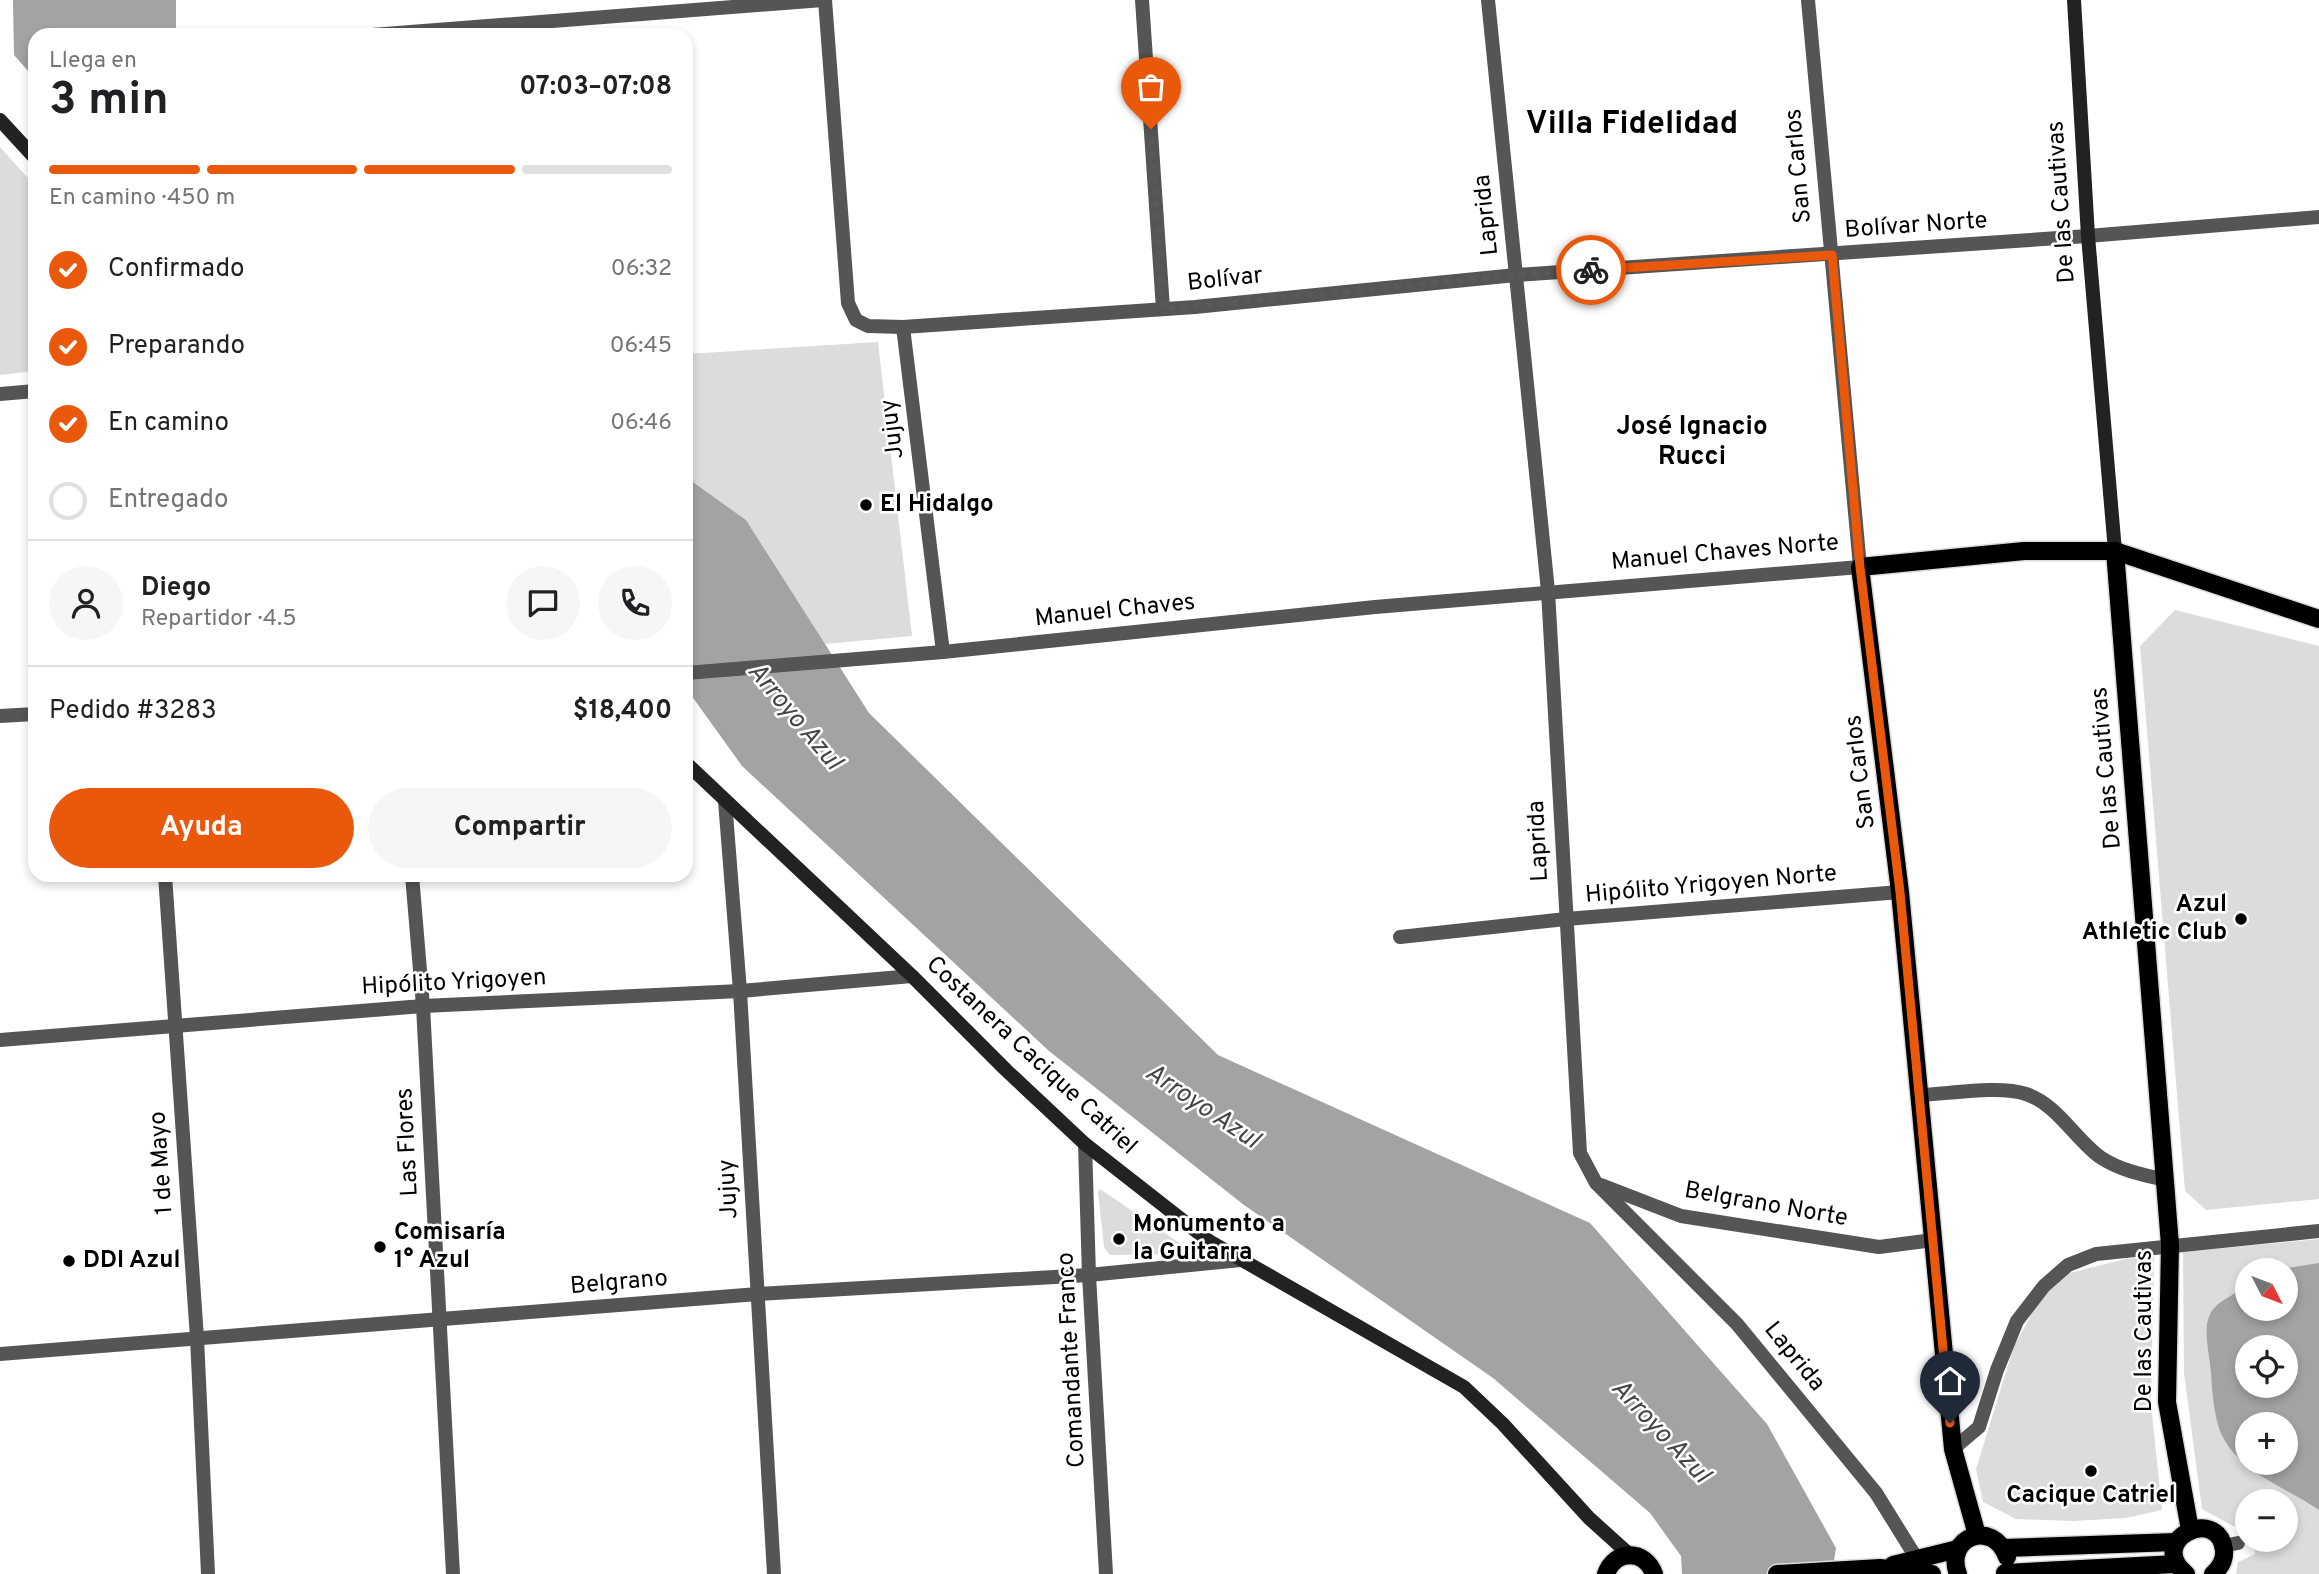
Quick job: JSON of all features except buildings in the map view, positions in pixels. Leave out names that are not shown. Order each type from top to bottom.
[{"type":"main road","name":"De las Cautivas","points":[[2074,0],[2088,236],[2166,1180],[2170,1245],[2166,1402],[2183,1536],[2174,1555],[2181,1569]]},
{"type":"main road","points":[[0,120],[28,150]]},
{"type":"main road","name":"Manuel Chaves Norte","points":[[1860,567],[2024,551],[2115,551],[2319,619]]},
{"type":"main road","name":"San Carlos","points":[[1860,567],[1900,892],[1953,1449],[1977,1535]]},
{"type":"main road","name":"Costanera Cacique Catriel","points":[[693,771],[912,976],[1085,1144],[1209,1241],[1464,1387],[1503,1424],[1589,1518],[1630,1555]]},
{"type":"main road","points":[[2004,1548],[2183,1536],[2206,1529],[2231,1545],[2213,1574]]},
{"type":"main road","points":[[1880,1569],[1958,1549],[1969,1538],[1977,1535],[1992,1538],[2004,1548],[2007,1556],[2004,1573],[2181,1569]]},
{"type":"main road","points":[[1958,1549],[1955,1565],[1958,1574]]},
{"type":"main road","points":[[1606,1574],[1613,1561],[1620,1556],[1630,1555],[1640,1557],[1648,1563],[1654,1574]]},
{"type":"main road","points":[[1777,1574],[1880,1569],[1932,1574]]},
{"type":"street","points":[[462,28],[824,0]]},
{"type":"street","name":"Bolívar","points":[[824,0],[848,303],[856,320],[868,326],[903,327],[1163,309],[1516,275]]},
{"type":"street","points":[[1142,0],[1163,309]]},
{"type":"street","name":"Laprida","points":[[1488,0],[1548,591],[1580,1153],[1596,1183],[1737,1324],[1876,1493],[1917,1559]]},
{"type":"street","name":"San Carlos","points":[[1808,0],[1860,567]]},
{"type":"street","name":"Bolívar Norte","points":[[1516,275],[1832,255],[2319,217]]},
{"type":"street","name":"Jujuy","points":[[903,327],[943,652]]},
{"type":"street","points":[[0,394],[28,392]]},
{"type":"street","name":"Manuel Chaves Norte","points":[[1548,591],[1750,578],[1860,567]]},
{"type":"street","name":"Manuel Chaves","points":[[693,672],[943,652],[1548,591]]},
{"type":"street","points":[[0,716],[28,714]]},
{"type":"street","name":"Jujuy","points":[[725,801],[740,991],[774,1574]]},
{"type":"street","name":"1 de Mayo","points":[[165,882],[197,1338],[208,1574]]},
{"type":"street","name":"Las Flores","points":[[413,882],[442,1319],[453,1574]]},
{"type":"street","name":"Hipólito Yrigoyen Norte","points":[[1400,937],[1566,919],[1900,892]]},
{"type":"street","name":"Hipólito Yrigoyen","points":[[0,1041],[423,1006],[740,991],[912,976]]},
{"type":"street","points":[[1919,1095],[2008,1090],[2029,1095],[2047,1106],[2100,1157],[2119,1167],[2166,1180]]},
{"type":"street","name":"Comandante Franco","points":[[1085,1144],[1089,1275],[1106,1574]]},
{"type":"street","name":"Belgrano Norte","points":[[1596,1183],[1681,1216],[1879,1247],[1933,1240]]},
{"type":"street","points":[[1953,1449],[1979,1427],[1997,1370],[2017,1321],[2044,1286],[2068,1265],[2095,1254],[2319,1231]]},
{"type":"street","name":"Belgrano","points":[[0,1354],[758,1294],[1089,1275],[1241,1261]]},
{"type":"shaded area","points":[[0,147],[28,178],[28,372],[0,375]]},
{"type":"shaded area","points":[[878,342],[912,636],[825,644],[746,520],[693,482],[693,354]]},
{"type":"shaded area","name":"Azul Athletic Club","points":[[2175,610],[2319,646],[2319,1199],[2206,1210],[2185,1191],[2140,646]]},
{"type":"shaded area","points":[[1100,1189],[1193,1254],[1110,1255],[1104,1247],[1098,1192]]},
{"type":"shaded area","points":[[2319,1239],[2319,1574],[2236,1574],[2238,1562],[2255,1552],[2298,1552],[2298,1489],[2235,1489],[2235,1526],[2202,1509],[2184,1373],[2183,1252]]},
{"type":"shaded area","points":[[2154,1255],[2151,1403],[2162,1510],[2126,1518],[2073,1521],[2016,1519],[1983,1502],[1976,1469],[2014,1346],[2041,1297],[2066,1274],[2125,1259]]},
{"type":"water","points":[[13,0],[176,0],[176,28],[28,28],[28,71],[14,55]]},
{"type":"water","name":"Arroyo Azul","points":[[693,482],[746,520],[869,713],[1218,1055],[1590,1223],[1767,1424],[1836,1548],[1832,1574],[1682,1574],[1681,1556],[1650,1513],[1493,1378],[1244,1205],[1049,1051],[742,766],[693,698]]},
{"type":"water","points":[[2319,1263],[2319,1510],[2298,1497],[2298,1489],[2284,1489],[2261,1475],[2298,1475],[2298,1412],[2235,1412],[2235,1453],[2220,1431],[2215,1410],[2207,1332],[2211,1312],[2235,1293],[2235,1321],[2298,1321],[2298,1266]]},
{"type":"way so far","points":[[1151,129],[1163,309],[1315,293],[1591,270]]},
{"type":"place","name":"El Hidalgo","points":[[866,505]]},
{"type":"place","name":"Azul Athletic Club","points":[[2241,919]]},
{"type":"place","name":"Monumento a la Guitarra","points":[[1119,1239]]},
{"type":"place","name":"Comisaría 1° Azul","points":[[380,1247]]},
{"type":"place","name":"DDI Azul","points":[[69,1261]]},
{"type":"place","name":"Cacique Catriel","points":[[2091,1471]]},
{"type":"district","name":"Villa Fidelidad","points":[[1632,125]]},
{"type":"district","name":"José Ignacio Rucci","points":[[1692,442]]},
{"type":"route","points":[[1591,270],[1832,255],[1860,567],[1900,892],[1950,1423]]}]
